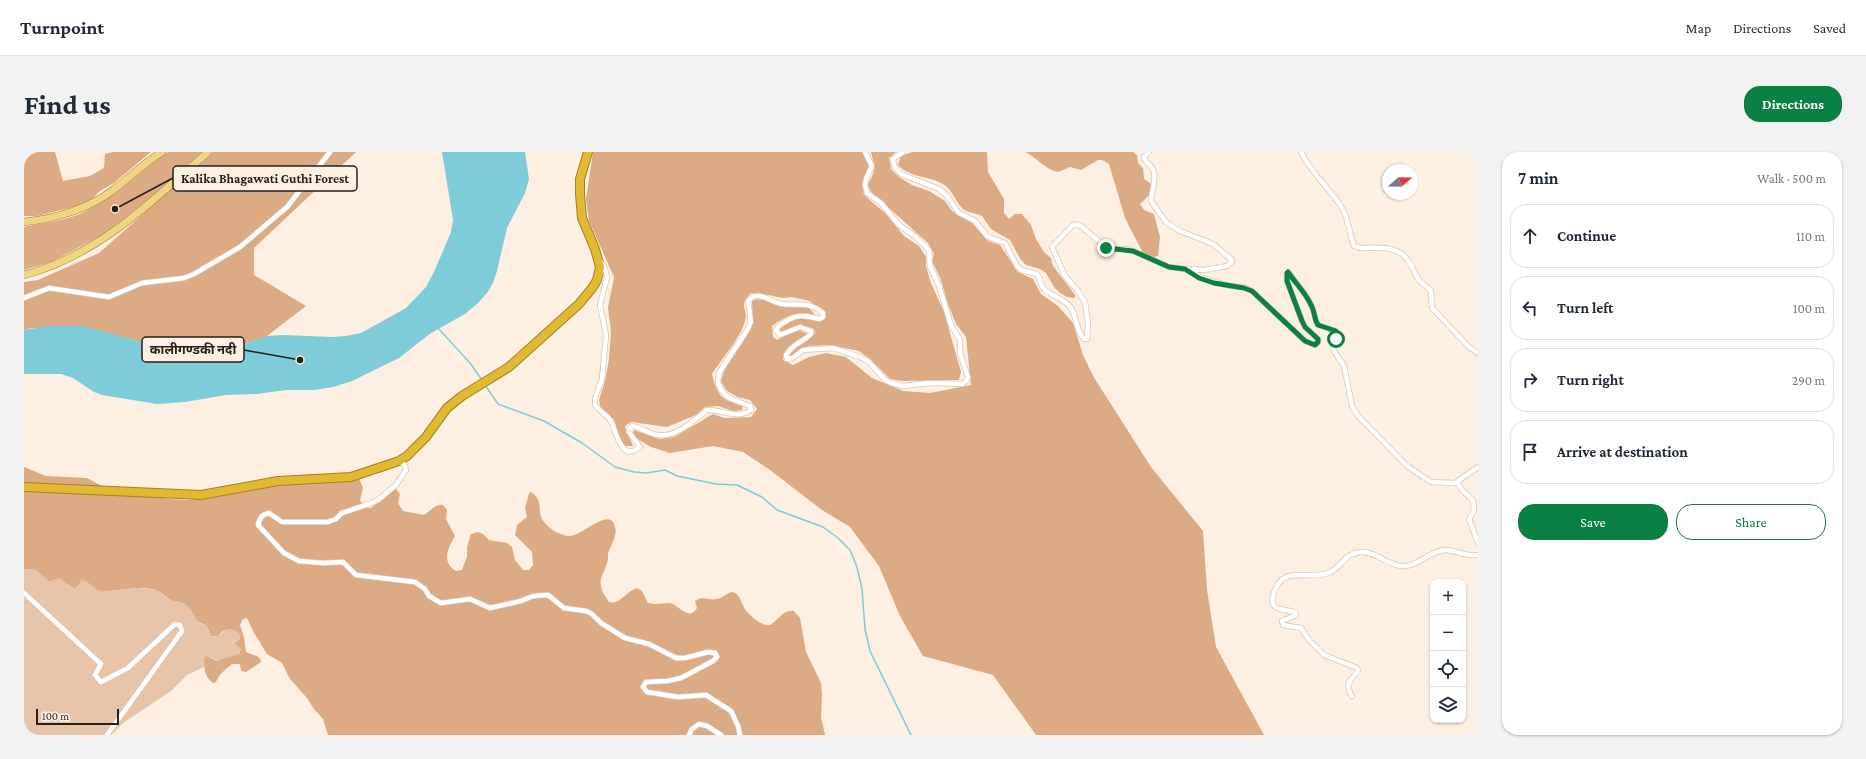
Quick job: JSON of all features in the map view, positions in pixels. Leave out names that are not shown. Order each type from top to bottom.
[{"type":"highway","points":[[24,487],[201,495],[278,481],[350,477],[399,461],[407,456],[426,437],[447,408],[499,374],[587,295],[597,280],[600,267],[596,258],[595,249],[582,218],[580,194],[580,179],[588,152]]},
{"type":"main road","points":[[24,222],[49,218],[92,203],[112,191],[162,152]]},
{"type":"main road","points":[[24,275],[63,260],[100,241],[131,220],[208,152]]},
{"type":"street","points":[[24,298],[50,288],[109,297],[142,283],[184,278],[194,274],[240,247],[287,207],[330,152]]},
{"type":"street","points":[[596,258],[602,262],[606,273],[606,284],[600,306],[606,335],[602,379],[594,398],[595,405],[611,421],[618,442],[626,449],[633,450],[640,446],[628,432],[632,426],[654,434],[662,435],[681,429],[707,410],[733,414],[745,414],[751,410],[750,406],[729,398],[721,390],[718,383],[719,374],[746,332],[750,322],[748,301],[750,298],[756,296],[765,297],[776,303],[801,303],[824,313],[823,317],[819,319],[809,316],[794,317],[777,327],[776,330],[780,335],[800,327],[811,331],[811,334],[808,337],[794,344],[786,355],[787,358],[793,358],[803,350],[833,348],[860,356],[868,361],[884,379],[891,383],[903,386],[930,383],[962,384],[968,377],[960,353],[960,340],[951,325],[939,286],[930,266],[929,250],[916,237],[900,225],[881,203],[867,193],[865,185],[872,166],[865,152]]},
{"type":"street","points":[[903,152],[895,156],[893,162],[901,174],[939,189],[946,195],[958,213],[975,221],[988,237],[1004,243],[1017,266],[1021,270],[1038,275],[1043,288],[1046,291],[1070,306],[1084,339],[1088,337],[1085,302],[1065,276],[1052,247],[1071,225],[1077,224],[1081,226],[1108,249],[1126,249],[1133,251],[1169,267],[1204,270],[1227,266],[1232,262],[1231,259],[1213,244],[1180,231],[1165,221],[1151,201],[1154,172],[1144,157],[1149,152]]},
{"type":"street","points":[[1301,152],[1312,169],[1339,203],[1345,214],[1354,246],[1359,248],[1389,248],[1398,250],[1404,254],[1417,278],[1431,291],[1432,308],[1469,347],[1478,353]]},
{"type":"street","points":[[1185,269],[1199,278],[1214,283],[1244,288],[1252,291],[1305,341],[1315,345],[1318,342],[1318,339],[1305,327],[1302,321],[1287,281],[1288,272],[1307,297],[1313,308],[1318,325],[1322,328],[1333,330],[1337,333],[1338,336],[1333,347],[1334,351],[1344,366],[1352,406],[1358,416],[1407,466],[1431,482],[1457,482],[1478,467]]},
{"type":"street","points":[[399,461],[404,464],[406,470],[403,478],[385,494],[369,504],[342,513],[328,522],[282,522],[268,514],[264,514],[260,518],[258,525],[284,553],[299,561],[343,562],[356,575],[415,582],[425,589],[429,596],[442,603],[470,599],[490,608],[521,602],[533,596],[548,595],[564,608],[586,611],[592,614],[600,623],[625,638],[650,644],[676,658],[685,658],[708,652],[715,653],[717,657],[713,661],[681,678],[667,681],[646,682],[643,687],[647,692],[678,697],[706,695],[730,711],[738,726],[740,735]]},
{"type":"street","points":[[1457,482],[1462,490],[1474,500],[1474,511],[1469,519],[1478,543]]},
{"type":"street","points":[[1352,696],[1348,689],[1349,681],[1358,671],[1357,668],[1324,654],[1309,640],[1301,628],[1283,625],[1282,621],[1285,618],[1296,615],[1296,612],[1277,609],[1273,605],[1272,600],[1278,583],[1285,577],[1293,575],[1316,575],[1328,572],[1351,553],[1358,552],[1366,552],[1401,566],[1415,563],[1435,553],[1446,550],[1464,555],[1478,555]]},
{"type":"street","points":[[24,593],[101,664],[95,676],[101,682],[128,668],[175,624],[180,625],[182,631],[107,735]]},
{"type":"street","points":[[689,735],[692,729],[700,724],[720,735]]},
{"type":"shaded area","points":[[24,152],[55,152],[63,181],[90,176],[104,168],[105,154],[113,152],[151,152],[114,183],[100,191],[90,201],[74,207],[37,216],[24,216]]},
{"type":"shaded area","points":[[168,152],[202,152],[120,226],[51,262],[24,270],[24,227],[64,219],[86,211],[118,191]]},
{"type":"shaded area","points":[[213,152],[356,152],[254,248],[254,275],[306,306],[267,336],[231,350],[216,354],[178,354],[128,338],[32,328],[24,330],[24,282],[38,280],[99,253]]},
{"type":"shaded area","points":[[593,152],[862,152],[870,167],[862,184],[864,195],[885,213],[904,236],[919,246],[926,257],[926,266],[931,283],[944,312],[961,372],[959,380],[902,381],[890,379],[870,359],[859,351],[830,345],[809,346],[801,349],[791,357],[790,354],[793,351],[815,333],[813,328],[800,326],[780,333],[778,331],[784,325],[795,319],[823,319],[825,312],[809,301],[792,297],[782,298],[751,293],[744,305],[746,317],[740,334],[712,374],[718,392],[721,396],[743,406],[742,410],[733,411],[718,406],[705,407],[696,415],[667,427],[631,422],[625,426],[626,432],[633,446],[626,446],[621,441],[609,416],[600,406],[599,400],[605,381],[609,359],[611,332],[608,308],[614,277],[589,221],[586,199]]},
{"type":"shaded area","points":[[871,152],[896,152],[889,158],[891,169],[899,177],[912,185],[929,191],[945,201],[952,211],[972,223],[988,241],[1000,245],[1018,272],[1033,279],[1041,294],[1058,306],[1073,323],[1083,355],[1093,376],[1151,467],[1203,531],[1207,590],[1216,647],[1264,735],[1036,735],[993,675],[923,656],[900,616],[879,566],[850,527],[822,510],[770,470],[743,452],[713,446],[670,453],[651,447],[639,440],[633,434],[634,430],[660,439],[674,437],[713,414],[724,418],[751,417],[757,409],[750,400],[737,397],[726,390],[721,381],[724,371],[751,329],[753,320],[752,301],[756,300],[764,300],[782,306],[805,307],[810,309],[815,315],[803,313],[792,315],[782,319],[772,326],[773,337],[777,340],[796,331],[807,334],[791,345],[784,355],[783,360],[793,365],[809,357],[826,353],[846,357],[872,378],[903,391],[930,393],[971,385],[966,337],[956,324],[948,304],[941,280],[932,261],[934,254],[928,243],[872,193],[867,185],[874,172]]},
{"type":"shaded area","points":[[912,152],[987,152],[988,172],[1004,199],[1004,213],[1009,219],[1015,214],[1022,214],[1031,225],[1036,239],[1044,252],[1051,258],[1053,266],[1076,296],[1074,298],[1067,297],[1060,293],[1054,287],[1046,273],[1040,269],[1026,265],[1021,260],[1010,240],[991,229],[982,216],[966,211],[962,208],[952,192],[946,186],[932,179],[909,173],[898,165],[901,156]]},
{"type":"shaded area","points":[[1025,152],[1133,152],[1137,155],[1138,163],[1143,168],[1144,179],[1153,185],[1151,193],[1140,204],[1144,210],[1154,214],[1160,237],[1158,256],[1146,259],[1125,218],[1109,164],[1102,160],[1098,160],[1081,170],[1070,167],[1058,172],[1049,169]]},
{"type":"shaded area","points":[[24,467],[46,476],[87,478],[102,486],[169,499],[188,500],[222,496],[245,488],[268,485],[280,486],[322,480],[343,482],[359,478],[363,488],[360,500],[364,507],[371,508],[393,489],[396,489],[400,494],[398,503],[403,511],[424,515],[435,506],[443,505],[447,510],[446,519],[455,536],[448,550],[447,559],[451,567],[456,571],[462,570],[467,557],[467,547],[471,534],[478,532],[483,534],[489,540],[507,543],[512,547],[515,560],[523,570],[529,570],[533,565],[532,552],[515,535],[517,525],[527,517],[525,508],[531,492],[538,498],[542,519],[544,522],[550,528],[562,535],[574,535],[605,520],[610,519],[613,522],[616,531],[601,577],[602,591],[609,602],[617,602],[637,588],[642,591],[648,603],[670,603],[684,612],[691,613],[697,608],[695,601],[698,599],[717,599],[732,592],[739,596],[743,606],[750,615],[763,624],[770,625],[784,613],[794,611],[800,618],[806,652],[821,683],[821,717],[825,735],[328,735],[323,719],[290,679],[282,663],[267,654],[247,618],[243,619],[240,625],[244,637],[246,652],[258,657],[261,662],[246,672],[241,671],[240,664],[232,664],[221,674],[216,682],[213,683],[206,675],[204,658],[207,656],[217,661],[239,654],[241,649],[234,643],[240,639],[239,634],[233,630],[228,629],[223,631],[218,636],[211,636],[206,625],[198,622],[191,610],[186,605],[180,602],[172,601],[160,592],[151,589],[138,588],[100,591],[82,580],[75,589],[59,578],[48,581],[36,570],[24,569]]},
{"type":"shaded area","points":[[24,569],[36,570],[48,581],[59,577],[75,589],[82,580],[85,580],[95,588],[113,591],[138,588],[157,590],[170,600],[181,602],[189,607],[199,623],[206,625],[212,636],[217,636],[228,629],[234,630],[239,634],[240,639],[234,642],[241,649],[238,655],[218,661],[210,657],[204,658],[204,667],[187,675],[171,691],[123,723],[111,735],[24,735]]},
{"type":"water","points":[[442,152],[525,152],[529,179],[525,193],[507,228],[497,271],[493,283],[487,293],[465,314],[431,333],[399,358],[352,381],[333,387],[315,390],[286,390],[257,394],[226,395],[185,402],[157,404],[102,395],[94,392],[73,378],[61,374],[24,374],[24,330],[47,326],[84,326],[128,338],[162,350],[197,355],[216,354],[231,350],[267,336],[283,335],[332,337],[361,333],[406,308],[426,287],[434,272],[451,232],[453,220]]},
{"type":"waterway","points":[[438,328],[470,363],[482,380]]},
{"type":"waterway","points":[[485,385],[498,404],[544,421],[582,443],[615,467],[634,472],[647,473],[665,470],[677,476],[716,484],[737,485],[762,497],[777,510],[823,527],[838,538],[850,550],[857,567],[862,589],[865,629],[870,651],[911,735]]},
{"type":"place","name":"Kalika Bhagawati Guthi Forest","points":[[115,209]]},
{"type":"place","name":"कालीगण्डकी नदी","points":[[300,360]]},
{"type":"route","points":[[1106,248],[1111,250],[1119,248],[1133,251],[1169,267],[1185,269],[1199,278],[1214,283],[1244,288],[1252,291],[1305,341],[1315,345],[1318,342],[1318,339],[1305,327],[1302,321],[1287,281],[1286,277],[1288,272],[1307,297],[1313,308],[1318,325],[1322,328],[1336,331],[1338,336],[1336,339]]}]
